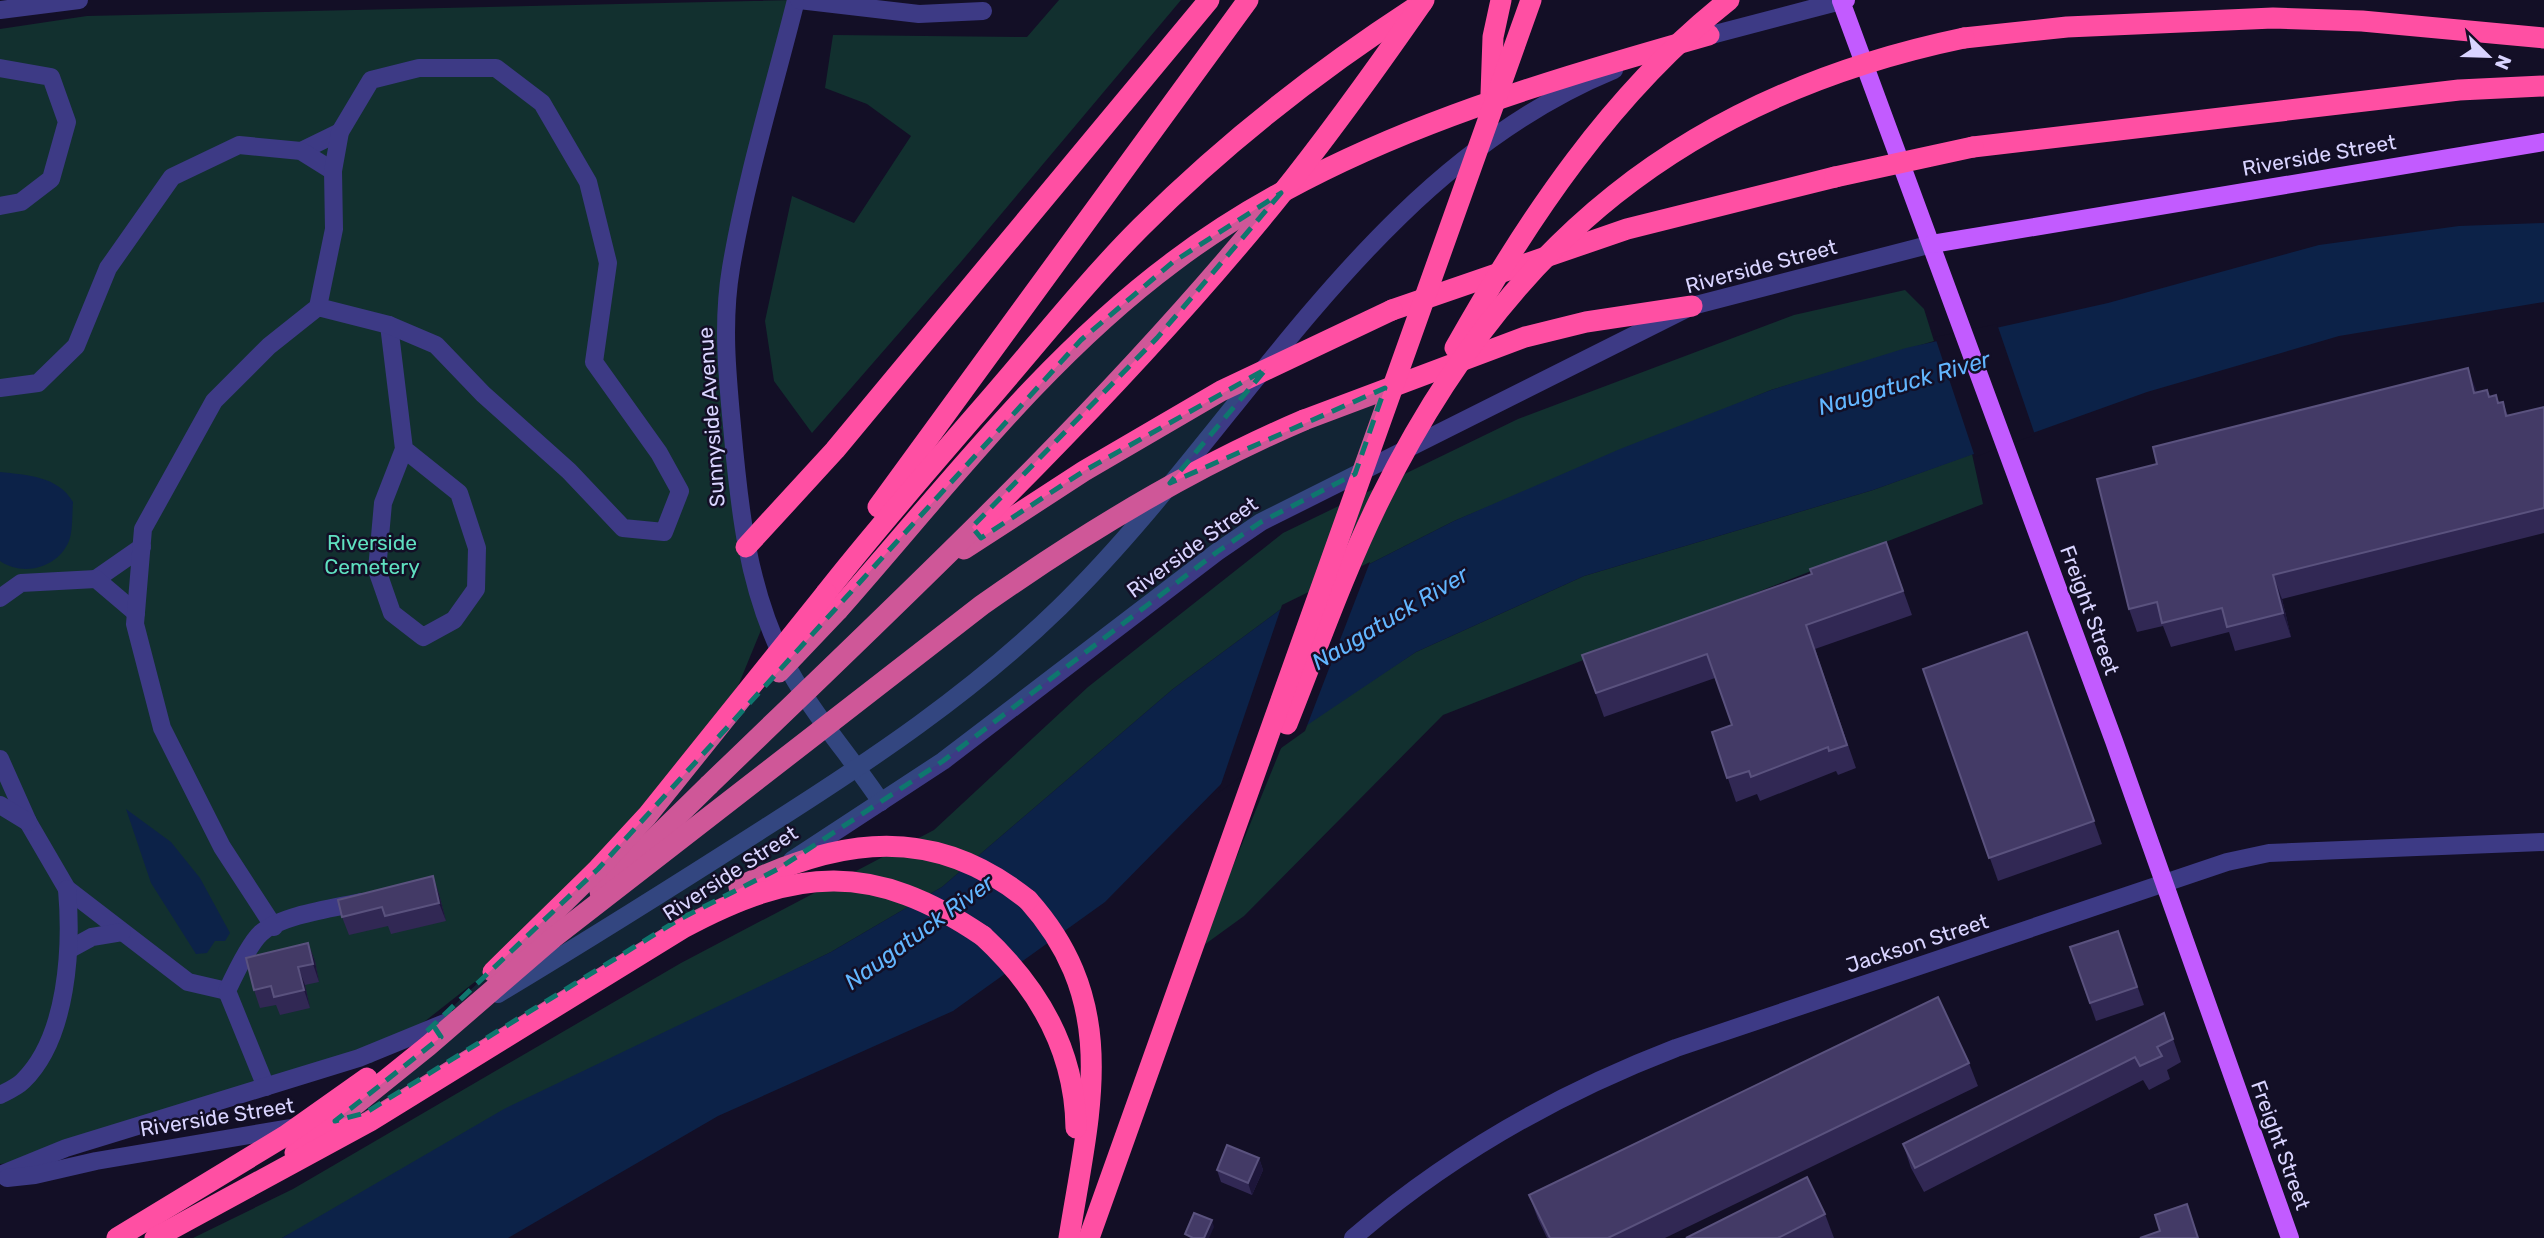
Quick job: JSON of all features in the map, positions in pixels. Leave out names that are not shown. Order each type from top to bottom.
[{"type":"highway","points":[[746,547],[835,450],[1209,0]]},
{"type":"highway","points":[[828,596],[1248,0]]},
{"type":"highway","points":[[117,1238],[285,1136],[417,1040],[553,915],[693,762],[828,596],[892,509],[1140,227],[1258,121],[1320,73],[1425,0]]},
{"type":"highway","points":[[553,938],[930,572],[1157,338],[1226,260],[1320,145],[1425,0]]},
{"type":"highway","points":[[1491,94],[1493,37],[1501,0]]},
{"type":"highway","points":[[1200,929],[1212,884],[1258,750],[1522,0]]},
{"type":"highway","points":[[1088,1238],[1531,0]]},
{"type":"highway","points":[[1200,929],[1212,910],[1240,847],[1360,540],[1403,448],[1458,343],[1527,229],[1576,160],[1640,84],[1729,0]]},
{"type":"highway","points":[[1200,929],[1225,883],[1329,617],[1380,499],[1437,396],[1511,294],[1560,242],[1607,200],[1667,156],[1722,122],[1775,96],[1837,71],[1964,38],[2067,27],[2273,18],[2372,22],[2544,38]]},
{"type":"highway","points":[[828,596],[1081,340],[1173,262],[1224,226],[1319,173],[1422,129],[1561,79],[1709,35]]},
{"type":"highway","points":[[930,572],[1084,471],[1221,391],[1392,310],[1628,229],[1835,177],[1973,146],[2446,92],[2544,86]]},
{"type":"highway","points":[[295,1153],[428,1046],[553,938],[1017,580],[1186,475],[1304,420],[1525,337],[1586,322],[1692,306]]},
{"type":"highway","points":[[134,1238],[295,1153],[726,894],[802,859],[869,845],[906,846],[943,853],[976,865],[1012,887],[1049,923],[1067,952],[1082,986],[1090,1024],[1092,1063],[1089,1108],[1067,1238]]},
{"type":"highway","points":[[155,1238],[370,1121],[683,928],[728,904],[764,890],[799,882],[834,881],[867,885],[928,903],[983,936],[1028,983],[1060,1043],[1070,1073],[1074,1098],[1077,1152],[1067,1238]]},
{"type":"main road","name":"Freight Street","points":[[1843,1],[2165,884],[2290,1238]]},
{"type":"main road","name":"Riverside Street","points":[[1932,244],[2544,142]]},
{"type":"street","points":[[0,10],[79,0]]},
{"type":"street","points":[[797,0],[919,14],[983,11]]},
{"type":"street","name":"Sunnyside Avenue","points":[[797,0],[739,233],[727,305],[727,375],[746,547],[755,583],[783,658],[805,695],[881,802]]},
{"type":"street","name":"Riverside Street","points":[[0,1177],[66,1148],[359,1058],[448,1022],[551,962],[858,767],[961,694],[1062,606],[1339,283],[1431,185],[1478,146],[1563,94],[1655,54],[1709,35],[1843,1]]},
{"type":"street","points":[[0,68],[51,77],[67,122],[51,179],[21,202],[0,206]]},
{"type":"street","points":[[274,927],[222,846],[162,727],[135,624],[143,529],[214,401],[270,346],[318,307],[334,229],[334,171],[340,132],[371,80],[419,68],[496,68],[542,103],[588,182],[608,263],[594,362],[659,453],[681,491],[664,532],[623,528],[569,471],[483,394],[436,345],[390,325],[318,307]]},
{"type":"street","points":[[301,151],[340,132]]},
{"type":"street","points":[[0,388],[38,383],[76,346],[108,268],[173,177],[239,145],[301,151],[334,171]]},
{"type":"street","name":"Riverside Street","points":[[0,1177],[35,1175],[161,1148],[405,1109],[881,802],[1028,700],[1217,552],[1261,522],[1692,306],[1932,244]]},
{"type":"street","points":[[390,325],[404,449],[383,503],[377,570],[392,613],[423,637],[454,620],[476,589],[477,548],[459,493],[404,449]]},
{"type":"street","points":[[0,598],[21,583],[96,579],[142,547]]},
{"type":"street","points":[[96,579],[136,613]]},
{"type":"street","points":[[0,759],[28,822],[67,889],[188,982],[227,991]]},
{"type":"street","points":[[0,805],[28,822]]},
{"type":"street","name":"Jackson Street","points":[[1353,1238],[1455,1161],[1539,1110],[1608,1075],[1676,1048],[2227,862],[2269,853],[2544,842]]},
{"type":"street","points":[[0,1096],[22,1083],[42,1059],[60,1006],[70,949],[67,889]]},
{"type":"street","points":[[227,991],[261,933],[290,919],[377,898]]},
{"type":"street","points":[[70,949],[92,936],[122,932]]},
{"type":"street","points":[[227,991],[266,1087]]},
{"type":"highlighted area","points":[[1281,193],[1157,338],[972,527],[981,538],[1084,471],[1266,369],[1170,483],[1385,388],[1355,474],[1261,522],[1217,552],[943,761],[778,869],[678,920],[365,1113],[335,1121],[441,1037],[435,1028],[426,1032],[598,869],[1081,340],[1173,262]]},
{"type":"green space","name":"Riverside Cemetery","points":[[796,0],[727,305],[730,403],[766,618],[738,686],[598,870],[476,981],[372,1063],[339,1064],[32,1161],[0,1164],[0,29],[87,16]]},
{"type":"green space","points":[[1059,0],[1181,0],[960,263],[812,433],[774,381],[765,321],[792,196],[854,223],[911,136],[867,104],[825,88],[833,35],[1027,37]]},
{"type":"green space","points":[[1905,290],[1924,309],[1934,341],[1771,390],[1454,521],[1281,609],[1173,689],[942,887],[831,952],[703,1015],[282,1238],[193,1238],[293,1189],[681,963],[934,830],[1088,687],[1283,533],[1518,419],[1794,315]]},
{"type":"green space","points":[[1972,454],[1983,504],[1443,715],[1244,916],[1182,961],[1220,898],[1286,736],[1416,652],[1584,576],[1873,490]]},
{"type":"water","name":"Naugatuck River","points":[[2544,223],[2544,302],[2339,336],[2147,392],[1873,490],[1584,576],[1416,652],[1224,781],[1105,902],[953,1011],[718,1116],[508,1238],[282,1238],[504,1109],[831,952],[942,887],[1173,689],[1281,609],[1454,521],[1620,449],[1771,390],[1906,348],[2108,303],[2319,245],[2459,226]]},
{"type":"water","points":[[0,472],[41,478],[67,493],[73,502],[69,541],[57,558],[29,569],[9,566],[0,561]]},
{"type":"water","points":[[126,809],[171,842],[200,878],[230,933],[225,941],[215,941],[207,953],[196,954],[151,883]]},
{"type":"pier","points":[[1997,324],[2035,435],[1975,457],[1935,337]]},
{"type":"pier","points":[[1370,562],[1305,731],[1218,793],[1282,605]]},
{"type":"building","points":[[2468,368],[2474,393],[2487,390],[2489,397],[2496,395],[2498,403],[2503,402],[2506,416],[2544,407],[2544,508],[2273,575],[2283,613],[2227,627],[2222,608],[2162,623],[2157,602],[2129,609],[2097,479],[2157,464],[2153,447]]},
{"type":"building","points":[[1886,542],[1903,591],[1806,625],[1847,745],[1829,751],[1828,747],[1751,777],[1749,771],[1727,778],[1712,732],[1732,725],[1707,654],[1596,693],[1582,655],[1812,574],[1810,569]]},
{"type":"building","points":[[2027,632],[2094,821],[1989,858],[1923,669]]},
{"type":"building","points":[[433,876],[439,903],[385,916],[382,907],[342,917],[338,900]]},
{"type":"building","points":[[2118,931],[2137,987],[2090,1003],[2070,947]]},
{"type":"building","points":[[308,943],[313,964],[298,967],[304,990],[274,997],[271,986],[254,990],[246,958]]},
{"type":"building","points":[[1938,997],[1969,1063],[1608,1238],[1550,1238],[1529,1195]]},
{"type":"building","points":[[2164,1013],[2173,1039],[2157,1047],[2162,1056],[2140,1066],[2135,1057],[1915,1168],[1903,1144]]},
{"type":"building","points":[[1227,1145],[1259,1158],[1248,1183],[1217,1170]]},
{"type":"building","points":[[1807,1177],[1825,1214],[1778,1238],[1686,1238]]},
{"type":"building","points":[[2187,1204],[2198,1238],[2140,1238],[2160,1231],[2155,1215]]},
{"type":"building","points":[[1194,1213],[1212,1220],[1204,1238],[1193,1238],[1185,1234]]}]
